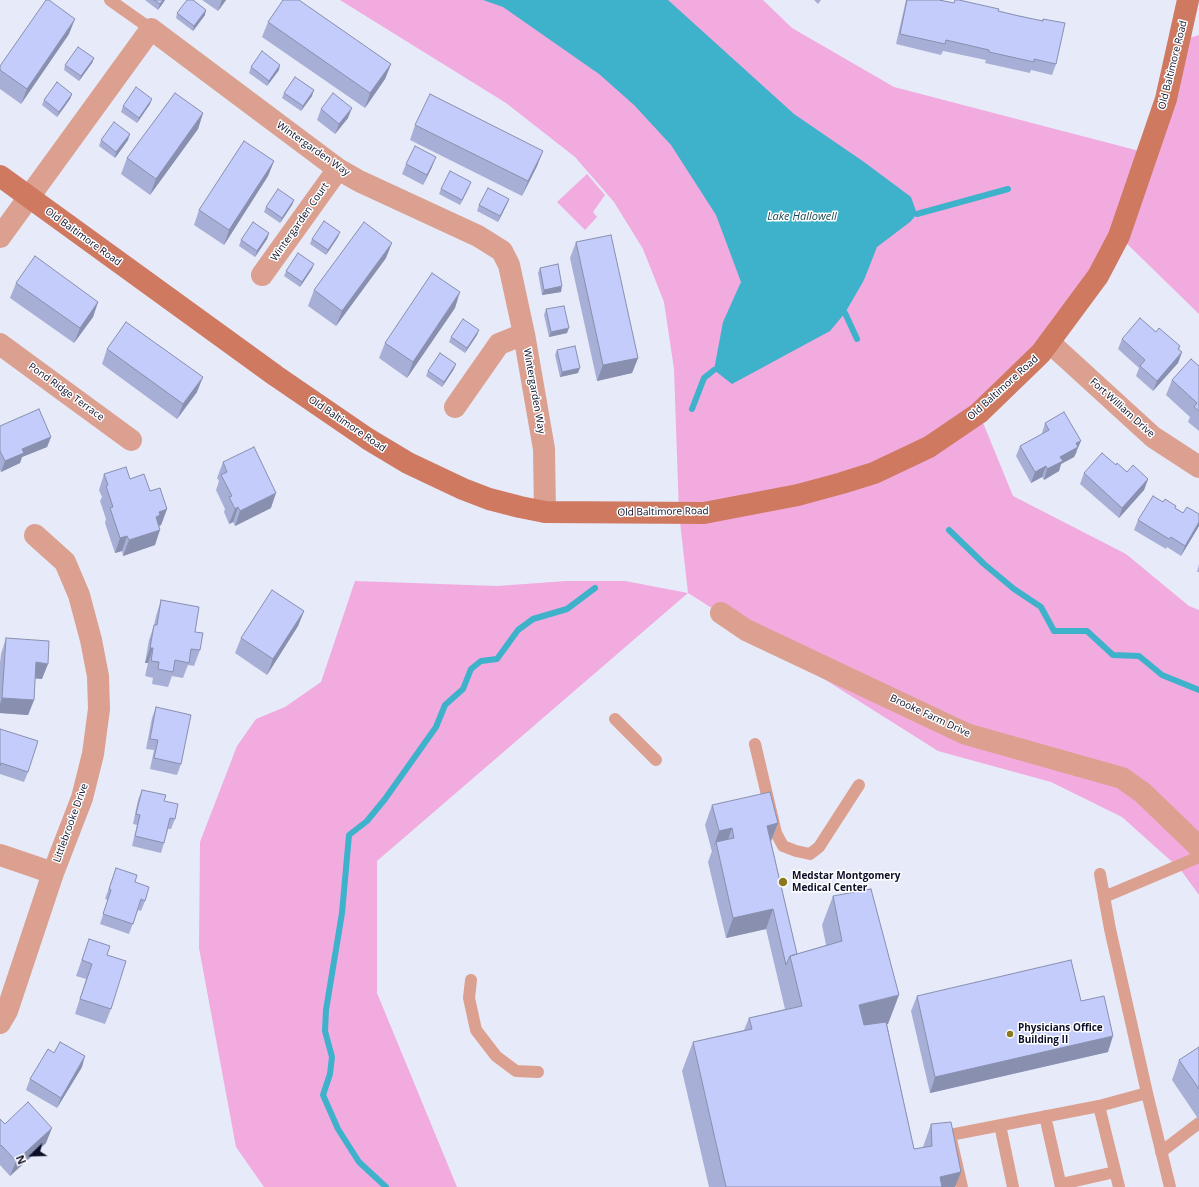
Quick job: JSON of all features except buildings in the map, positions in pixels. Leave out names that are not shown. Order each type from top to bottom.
[{"type":"street","name":"Old Baltimore Road","points":[[0,176],[276,376],[368,439],[408,463],[463,489],[489,499],[546,512],[704,513],[798,495],[842,483],[874,473],[929,447],[979,413],[1041,353],[1098,276],[1119,236],[1166,99],[1188,0]]},
{"type":"street","name":"Wintergarden Way","points":[[151,29],[338,169],[359,181],[478,236],[502,251],[509,265],[524,334],[544,448],[546,512]]},
{"type":"street","points":[[0,237],[151,29]]},
{"type":"street","name":"Wintergarden Court","points":[[262,276],[338,169]]},
{"type":"street","points":[[455,407],[499,344],[524,334]]},
{"type":"street","name":"Fort William Drive","points":[[1049,342],[1153,436],[1199,467]]},
{"type":"street","name":"Pond Ridge Terrace","points":[[0,344],[132,440]]},
{"type":"street","name":"Littlebrooke Drive","points":[[0,1023],[8,1011],[53,873],[82,798],[93,754],[99,709],[98,676],[91,640],[79,595],[65,562],[35,535]]},
{"type":"street","name":"Brooke Farm Drive","points":[[721,613],[746,630],[966,734],[1122,778],[1144,793],[1199,847]]},
{"type":"street","points":[[0,855],[53,873]]},
{"type":"lane","points":[[110,0],[151,29]]},
{"type":"lane","points":[[615,719],[656,760]]},
{"type":"lane","points":[[755,744],[776,833],[783,846],[810,854],[819,847],[859,785]]},
{"type":"lane","points":[[1104,897],[1199,857]]},
{"type":"lane","points":[[1100,874],[1146,1093],[1170,1187]]},
{"type":"lane","points":[[471,980],[469,998],[476,1030],[496,1056],[516,1071],[538,1072]]},
{"type":"lane","points":[[962,1187],[950,1135],[1099,1106],[1146,1093]]},
{"type":"lane","points":[[1099,1106],[1119,1187]]},
{"type":"lane","points":[[1045,1116],[1061,1185],[1115,1172]]},
{"type":"lane","points":[[1161,1152],[1199,1123]]},
{"type":"lane","points":[[1000,1125],[1013,1187]]},
{"type":"shaded area","points":[[340,0],[763,0],[792,28],[894,87],[1147,153],[1179,41],[1199,35],[1199,314],[1119,236],[1098,276],[979,413],[1013,496],[1126,554],[1189,606],[1199,610],[1199,895],[1180,869],[1122,817],[1051,782],[938,751],[688,593],[679,513],[674,369],[664,302],[643,249],[614,202],[575,157],[506,103]]},
{"type":"shaded area","points":[[587,174],[605,195],[593,212],[597,217],[585,230],[557,202]]},
{"type":"shaded area","points":[[355,581],[497,586],[566,581],[625,581],[688,593],[377,861],[377,993],[457,1187],[264,1187],[236,1147],[199,948],[200,842],[237,746],[256,719],[285,707],[321,682]]},
{"type":"water","name":"Lake Hallowell","points":[[483,0],[668,0],[794,114],[864,162],[911,197],[917,214],[910,222],[877,247],[864,280],[845,313],[830,331],[732,384],[714,370],[723,322],[741,282],[716,215],[671,145],[634,105],[599,74],[503,7]]},
{"type":"waterway","points":[[917,214],[1008,189]]},
{"type":"waterway","points":[[845,313],[857,339]]},
{"type":"waterway","points":[[692,409],[704,378],[714,370]]},
{"type":"waterway","points":[[949,530],[984,564],[1014,589],[1041,607],[1054,631],[1087,631],[1113,655],[1139,656],[1162,675],[1199,690]]},
{"type":"waterway","points":[[386,1187],[359,1162],[338,1129],[323,1095],[330,1074],[332,1057],[325,1031],[326,1010],[342,913],[349,835],[367,821],[385,799],[436,727],[445,705],[463,689],[471,669],[481,661],[497,659],[518,630],[533,619],[567,609],[595,588]]},
{"type":"place","name":"Medstar Montgomery Medical Center","points":[[783,882]]},
{"type":"place","name":"Physicians Office Building II","points":[[1010,1034]]}]
